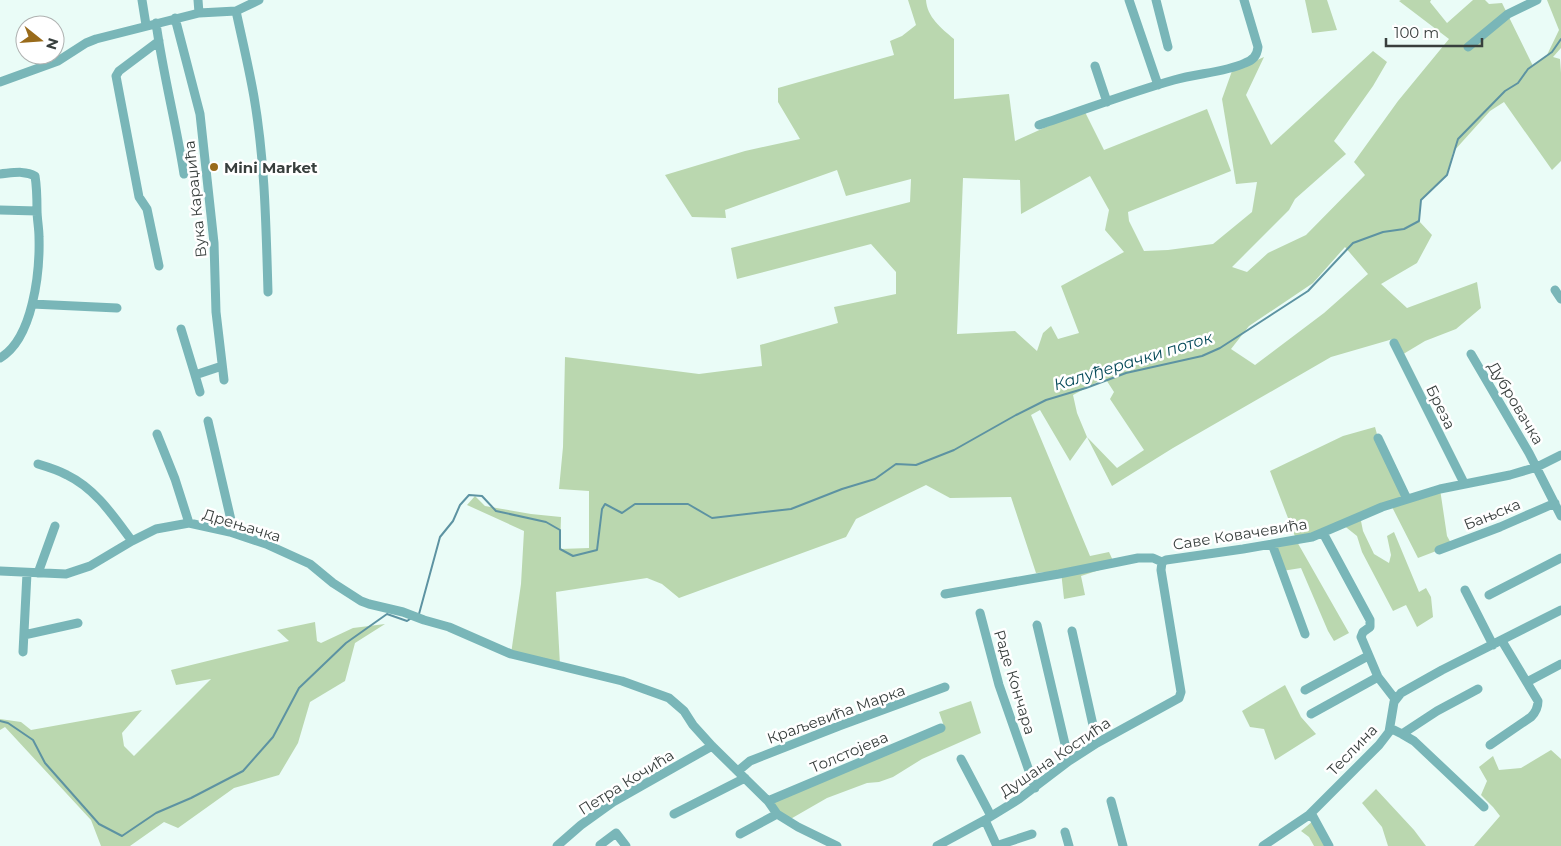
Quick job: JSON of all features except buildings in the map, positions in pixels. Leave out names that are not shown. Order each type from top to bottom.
[{"type":"street","points":[[142,0],[146,26]]},
{"type":"street","points":[[198,0],[199,13]]},
{"type":"street","points":[[0,82],[58,61],[86,43],[96,39],[175,18],[241,6],[259,0]]},
{"type":"street","points":[[1129,0],[1158,84]]},
{"type":"street","points":[[1156,0],[1168,46]]},
{"type":"street","points":[[1039,125],[1158,84],[1229,68],[1253,60],[1258,49],[1244,0]]},
{"type":"street","points":[[1468,47],[1508,14],[1537,0]]},
{"type":"street","points":[[241,6],[260,143],[266,221],[268,292]]},
{"type":"street","name":"Вука Караџића","points":[[175,18],[200,114],[214,243],[216,312],[224,380]]},
{"type":"street","points":[[156,23],[184,174]]},
{"type":"street","points":[[159,41],[119,71],[116,78],[139,197],[148,209],[159,266]]},
{"type":"street","points":[[1095,66],[1107,102]]},
{"type":"street","points":[[0,174],[20,172],[34,174],[37,191],[39,239],[37,268],[28,319],[15,345],[0,358]]},
{"type":"street","points":[[0,210],[37,211]]},
{"type":"street","points":[[1555,290],[1561,299]]},
{"type":"street","points":[[32,304],[117,308]]},
{"type":"street","points":[[181,329],[200,392]]},
{"type":"street","name":"Бреза","points":[[1394,343],[1464,483]]},
{"type":"street","name":"Дубровачка","points":[[1471,354],[1537,467],[1561,516]]},
{"type":"street","points":[[195,375],[222,366]]},
{"type":"street","points":[[208,421],[231,520],[230,532]]},
{"type":"street","points":[[157,434],[175,479],[189,523]]},
{"type":"street","points":[[1378,438],[1407,499]]},
{"type":"street","name":"Саве Ковачевића","points":[[945,594],[1138,558],[1153,558],[1162,562],[1312,537],[1360,515],[1407,499],[1464,483],[1510,475],[1537,467],[1561,455]]},
{"type":"street","points":[[38,464],[68,475],[89,490],[106,507],[132,541]]},
{"type":"street","name":"Бањска","points":[[1439,550],[1500,527],[1555,503]]},
{"type":"street","name":"Дрењачка","points":[[0,571],[66,574],[90,566],[156,529],[189,523],[230,532],[266,544],[310,564],[333,583],[360,601],[449,627],[511,654],[634,684],[664,695],[675,702],[712,746]]},
{"type":"street","points":[[38,573],[54,526]]},
{"type":"street","points":[[1323,533],[1370,620],[1370,627],[1363,632],[1361,637],[1378,677],[1395,699],[1401,693],[1419,683],[1561,610]]},
{"type":"street","points":[[1272,544],[1305,634]]},
{"type":"street","points":[[1489,595],[1561,558]]},
{"type":"street","name":"Душана Костића","points":[[937,846],[988,818],[1035,788],[1069,761],[1097,743],[1179,698],[1181,692],[1161,570],[1162,562]]},
{"type":"street","points":[[23,652],[27,573]]},
{"type":"street","points":[[1465,590],[1493,644]]},
{"type":"street","name":"Раде Кончара","points":[[980,613],[999,685],[1035,788]]},
{"type":"street","points":[[24,634],[78,624]]},
{"type":"street","points":[[1037,625],[1069,761]]},
{"type":"street","points":[[1072,631],[1097,743]]},
{"type":"street","points":[[1490,745],[1531,717],[1536,712],[1538,701],[1502,641]]},
{"type":"street","points":[[1305,690],[1368,656]]},
{"type":"street","points":[[1527,682],[1561,664]]},
{"type":"street","points":[[1311,714],[1378,677]]},
{"type":"street","name":"Краљевића Марка","points":[[738,771],[745,764],[757,758],[838,726],[945,688]]},
{"type":"street","points":[[1402,734],[1437,711],[1478,689]]},
{"type":"street","name":"Теслина","points":[[1265,845],[1293,827],[1311,812],[1379,746],[1388,735],[1395,699]]},
{"type":"street","name":"Толстојева","points":[[768,801],[941,728]]},
{"type":"street","points":[[1390,728],[1414,742],[1484,807]]},
{"type":"street","points":[[712,746],[768,801],[778,814],[798,827],[837,846]]},
{"type":"street","name":"Петра Кочића","points":[[557,846],[581,825],[613,802],[712,746]]},
{"type":"street","points":[[961,760],[988,818],[996,844],[999,845],[1032,834]]},
{"type":"street","points":[[674,814],[745,778]]},
{"type":"street","points":[[1111,800],[1123,846]]},
{"type":"street","points":[[1311,812],[1329,846]]},
{"type":"street","points":[[740,834],[778,814]]},
{"type":"street","points":[[1065,832],[1069,846]]},
{"type":"street","points":[[600,845],[616,833],[626,846]]},
{"type":"green space","points":[[908,0],[926,0],[932,17],[954,39],[954,99],[1009,94],[1015,141],[1084,110],[1104,150],[1207,109],[1231,171],[1128,212],[1129,221],[1144,251],[1213,244],[1252,212],[1257,182],[1236,184],[1222,99],[1232,71],[1264,57],[1246,95],[1271,145],[1373,51],[1387,62],[1373,86],[1334,141],[1346,154],[1295,199],[1289,210],[1232,267],[1247,272],[1268,253],[1306,235],[1365,175],[1354,162],[1398,101],[1449,39],[1399,1],[1401,0],[1431,0],[1430,2],[1447,23],[1473,0],[1485,0],[1489,4],[1502,3],[1533,66],[1547,55],[1559,30],[1547,0],[1561,0],[1561,48],[1553,57],[1560,59],[1561,161],[1552,170],[1504,102],[1490,111],[1453,152],[1447,175],[1421,200],[1419,221],[1432,235],[1417,263],[1381,284],[1407,308],[1477,282],[1481,308],[1456,329],[1425,341],[1400,356],[1393,339],[1331,357],[1173,448],[1112,486],[1087,437],[1070,461],[1040,410],[1031,415],[1090,556],[1109,552],[1115,565],[1081,576],[1085,595],[1064,599],[1061,571],[1036,573],[1011,497],[950,498],[926,485],[856,519],[846,537],[679,598],[662,584],[647,578],[556,592],[560,665],[511,654],[521,584],[524,531],[467,505],[475,496],[485,506],[561,517],[560,549],[589,548],[589,491],[559,489],[563,447],[565,357],[699,374],[762,366],[760,345],[838,323],[834,307],[896,294],[896,272],[871,244],[737,279],[731,248],[910,202],[911,179],[846,196],[837,170],[725,210],[726,218],[692,217],[665,175],[745,151],[800,139],[778,102],[778,88],[894,55],[890,41],[902,36],[916,25]],"holes":[[[1090,176],[1109,210],[1105,230],[1124,252],[1061,286],[1079,333],[1058,339],[1051,326],[1043,333],[1037,351],[1015,331],[957,334],[963,178],[1020,180],[1021,214]],[[1345,247],[1368,274],[1324,313],[1255,365],[1231,349],[1249,326],[1313,283]],[[1105,378],[1114,392],[1110,399],[1144,450],[1117,468],[1087,437],[1077,413],[1073,395]]]},
{"type":"green space","points":[[1305,0],[1327,0],[1337,30],[1312,33]]},
{"type":"green space","points":[[1375,427],[1378,438],[1407,499],[1440,489],[1447,536],[1452,545],[1418,558],[1391,505],[1360,516],[1363,531],[1374,554],[1389,563],[1391,555],[1387,536],[1394,532],[1419,592],[1426,588],[1431,597],[1433,617],[1417,627],[1406,605],[1393,611],[1362,552],[1357,536],[1342,524],[1296,540],[1349,633],[1334,641],[1301,568],[1282,571],[1272,544],[1296,539],[1270,471],[1343,436]]},
{"type":"green space","points":[[315,622],[317,641],[321,643],[353,628],[385,624],[355,643],[345,681],[310,702],[298,743],[279,775],[234,788],[178,828],[164,822],[130,846],[101,846],[91,820],[5,727],[0,730],[0,719],[21,722],[31,730],[142,710],[122,733],[124,746],[134,756],[211,679],[176,685],[171,670],[289,641],[277,630]]},
{"type":"green space","points":[[1285,685],[1301,717],[1316,734],[1275,760],[1264,729],[1250,727],[1242,711]]},
{"type":"green space","points":[[971,701],[981,733],[922,759],[893,777],[879,782],[867,783],[827,798],[787,821],[768,801],[945,729],[939,712]]},
{"type":"green space","points":[[1551,750],[1561,759],[1561,846],[1474,846],[1500,816],[1481,795],[1487,781],[1479,767],[1493,756],[1499,770],[1521,768]]},
{"type":"green space","points":[[1376,789],[1414,830],[1426,846],[1388,846],[1382,827],[1362,803]]},
{"type":"green space","points":[[1313,821],[1325,846],[1314,846],[1309,837],[1301,831]]},
{"type":"waterway","name":"Калуђерачки поток","points":[[419,614],[440,537],[453,521],[460,505],[469,495],[482,496],[496,511],[546,522],[560,530],[560,549],[573,556],[597,550],[602,509],[605,504],[622,513],[635,504],[688,504],[712,518],[791,509],[842,489],[875,479],[896,464],[916,465],[954,450],[1046,400],[1126,373],[1202,356],[1220,348],[1308,291],[1353,243],[1383,232],[1404,229],[1419,221],[1421,200],[1447,175],[1458,139],[1505,91],[1518,83],[1528,69],[1552,52],[1561,39]]},
{"type":"waterway","name":"Калуђерачки поток","points":[[0,721],[8,723],[33,740],[45,763],[99,824],[122,836],[156,813],[191,798],[243,771],[273,737],[299,688],[346,643],[387,614],[407,621],[410,619]]},
{"type":"place","name":"Mini Market","points":[[214,167]]}]
